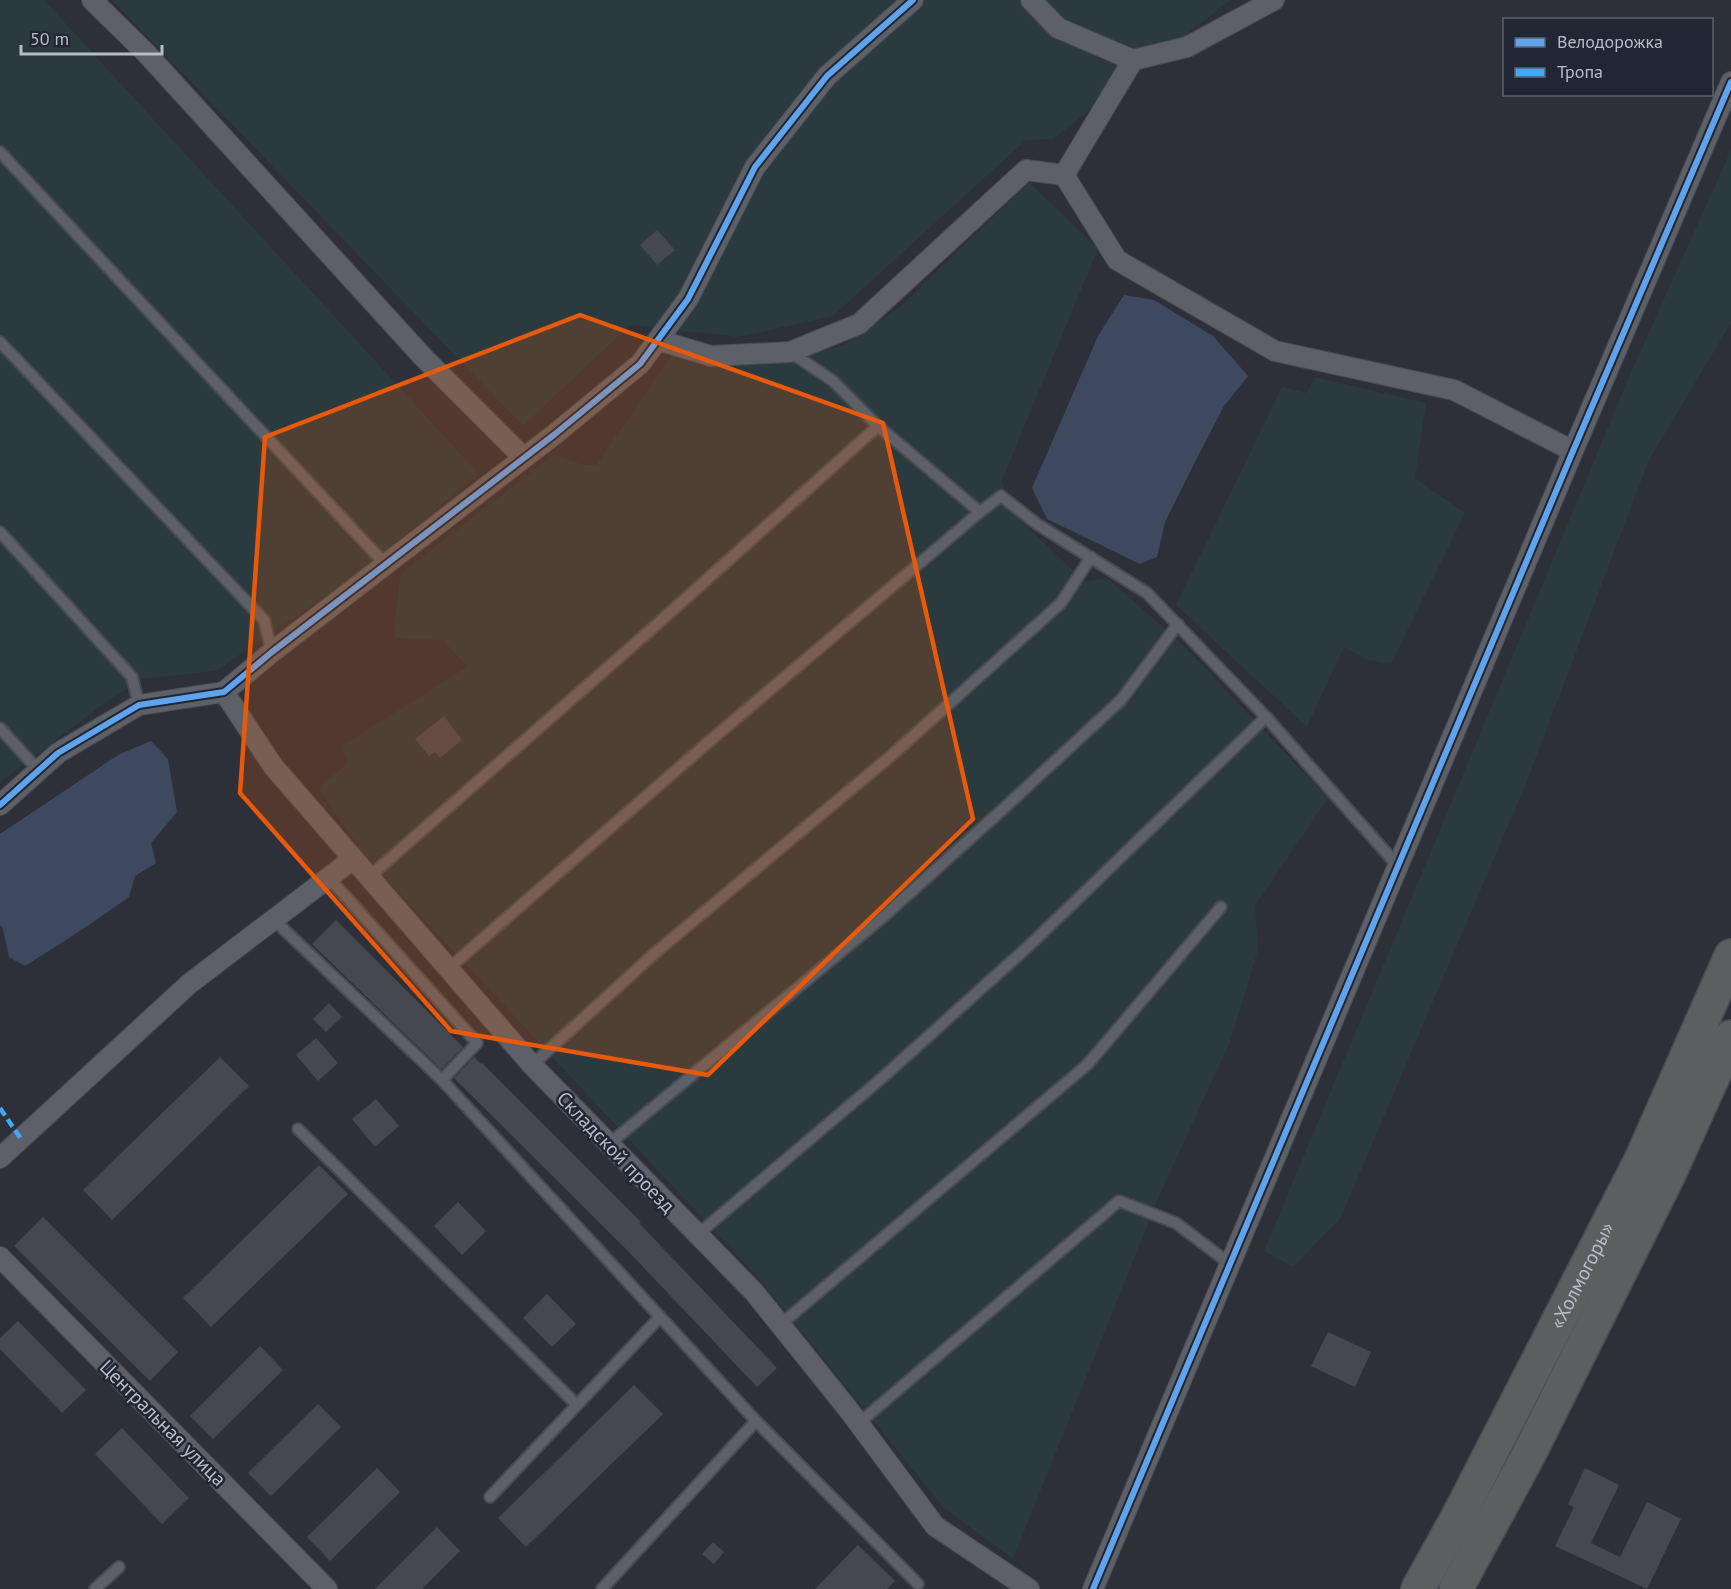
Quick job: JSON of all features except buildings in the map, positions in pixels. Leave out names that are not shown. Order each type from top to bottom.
[{"type":"highway","name":"«Холмогоры»","points":[[1418,1589],[1459,1515],[1642,1158],[1731,956]]},
{"type":"highway","name":"«Холмогоры»","points":[[1456,1589],[1562,1390],[1668,1176],[1731,1037]]},
{"type":"street","points":[[93,0],[155,62],[423,357],[524,458]]},
{"type":"street","points":[[0,805],[58,753],[140,705],[224,692],[272,652],[524,458],[640,364],[688,299],[755,167],[827,76],[913,0]]},
{"type":"street","points":[[1030,0],[1058,28],[1133,60],[1187,47],[1274,0]]},
{"type":"street","points":[[1064,175],[1133,60]]},
{"type":"street","points":[[1093,1589],[1731,82]]},
{"type":"street","points":[[658,340],[711,356],[790,352],[859,324],[1026,170],[1064,175]]},
{"type":"street","points":[[1064,175],[1118,260],[1275,351],[1454,390],[1573,451]]},
{"type":"street","name":"Складской проезд","points":[[224,692],[273,766],[532,1065],[754,1292],[859,1423],[935,1526],[1029,1589]]},
{"type":"street","points":[[0,1158],[189,984],[353,859]]},
{"type":"street","name":"Центральная улица","points":[[0,1257],[327,1589]]},
{"type":"lane","points":[[0,152],[386,565]]},
{"type":"lane","points":[[0,342],[264,620],[272,652]]},
{"type":"lane","points":[[790,352],[833,381],[878,426],[980,512]]},
{"type":"lane","points":[[369,877],[646,634],[878,426]]},
{"type":"lane","points":[[448,969],[712,739],[1001,496],[1037,524],[1148,593],[1266,717],[1398,866]]},
{"type":"lane","points":[[0,532],[132,676],[140,705]]},
{"type":"lane","points":[[532,1065],[655,953],[892,755],[1061,603],[1091,557]]},
{"type":"lane","points":[[609,1144],[883,917],[1002,810],[1121,700],[1178,624]]},
{"type":"lane","points":[[697,1234],[882,1078],[1032,943],[1266,717]]},
{"type":"lane","points":[[0,728],[38,770]]},
{"type":"lane","points":[[329,878],[477,1043],[442,1080]]},
{"type":"lane","points":[[780,1325],[1088,1064],[1221,907]]},
{"type":"lane","points":[[274,920],[442,1080],[756,1421],[918,1584]]},
{"type":"lane","points":[[298,1129],[577,1405]]},
{"type":"lane","points":[[859,1423],[1119,1201],[1176,1223],[1230,1264]]},
{"type":"lane","points":[[490,1497],[660,1317]]},
{"type":"lane","points":[[602,1589],[756,1421]]},
{"type":"lane","points":[[95,1589],[119,1567]]},
{"type":"highlighted area","points":[[580,315],[883,423],[973,819],[708,1075],[451,1031],[240,793],[265,437]]},
{"type":"shaded area","points":[[0,0],[44,0],[479,474],[359,573],[215,671],[143,679],[106,702],[0,782]]},
{"type":"shaded area","points":[[112,0],[1230,0],[1053,139],[1026,140],[833,316],[739,337],[630,325],[523,426]]},
{"type":"shaded area","points":[[1731,150],[1731,323],[1649,460],[1525,786],[1340,1219],[1293,1267],[1264,1251],[1632,370]]},
{"type":"shaded area","points":[[1029,182],[1098,249],[1002,480],[1010,510],[1085,582],[1107,578],[1180,642],[1328,798],[1255,906],[1258,950],[1230,1042],[1160,1194],[1013,1559],[944,1508],[759,1279],[365,856],[318,788],[348,763],[342,746],[467,667],[443,640],[395,638],[401,573],[553,455],[585,465],[596,465],[672,355],[782,363],[843,345],[900,307]]},
{"type":"shaded area","points":[[1315,377],[1426,403],[1415,478],[1465,513],[1391,664],[1368,660],[1344,647],[1307,727],[1176,605],[1282,387],[1306,393]]},
{"type":"water","points":[[1124,295],[1154,300],[1213,336],[1248,376],[1224,406],[1196,460],[1165,522],[1157,557],[1140,564],[1047,519],[1032,488],[1098,336]]},
{"type":"water","points":[[151,741],[168,759],[177,812],[151,843],[156,863],[135,876],[129,897],[83,929],[25,966],[9,957],[3,929],[0,925],[0,834],[118,755]]},
{"type":"marked path","points":[[0,1108],[21,1139]]},
{"type":"cycle path","points":[[0,805],[58,753],[139,705],[224,692],[272,652],[555,434],[640,364],[688,299],[755,167],[827,76],[913,0]]},
{"type":"cycle path","points":[[1093,1589],[1731,82]]}]
